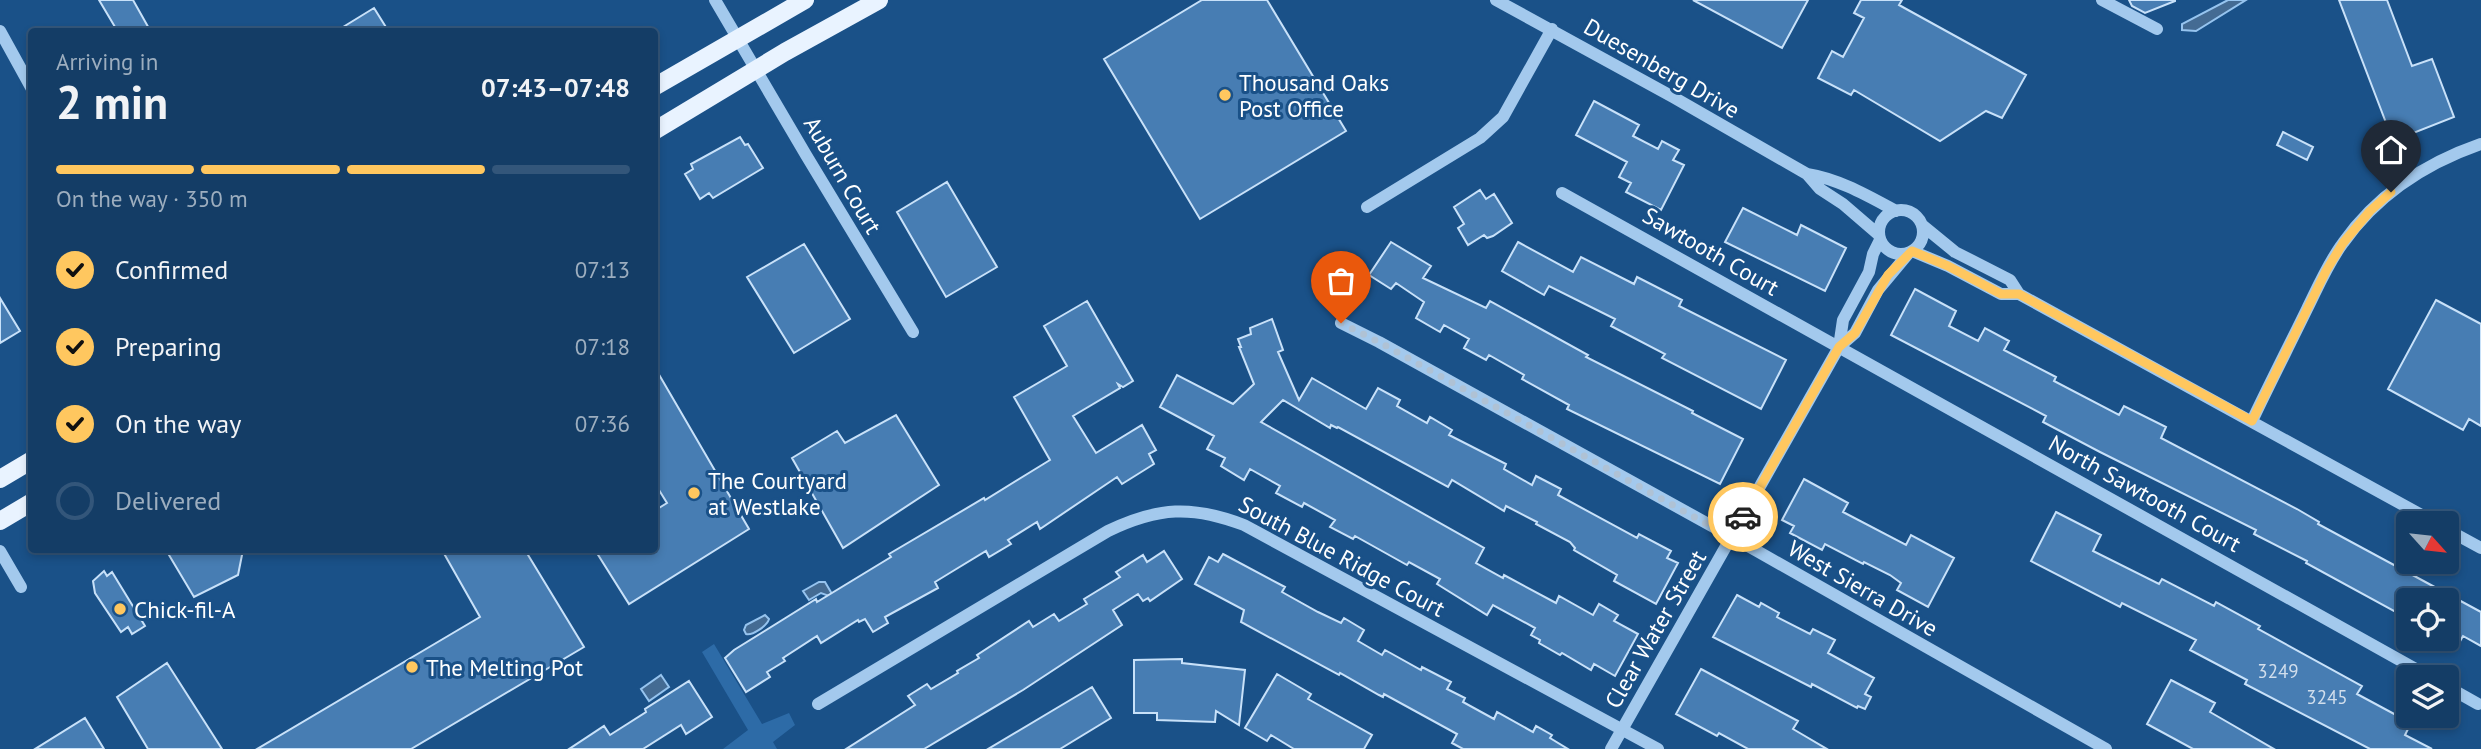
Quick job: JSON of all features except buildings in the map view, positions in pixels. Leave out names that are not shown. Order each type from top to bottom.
[{"type":"main road","points":[[658,85],[805,0]]},
{"type":"main road","points":[[658,129],[879,0]]},
{"type":"main road","points":[[0,479],[28,462]]},
{"type":"main road","points":[[0,521],[28,504]]},
{"type":"street","name":"Auburn Court","points":[[715,0],[913,331]]},
{"type":"street","name":"Duesenberg Drive","points":[[1496,0],[1807,174],[1821,189],[1851,210],[1880,238],[1884,246],[1895,254],[1910,252],[1948,266],[2001,294],[2019,294],[2414,511]]},
{"type":"street","points":[[2108,1],[2157,29]]},
{"type":"street","points":[[1367,207],[1480,138],[1503,117],[1552,29]]},
{"type":"street","points":[[0,32],[28,82]]},
{"type":"street","points":[[2252,421],[2326,271],[2343,243],[2370,211],[2413,176],[2439,161],[2481,144]]},
{"type":"street","name":"Duesenberg Drive","points":[[1807,174],[1825,177],[1862,192],[1896,211],[1910,212],[1955,252],[2010,280],[2019,294]]},
{"type":"street","name":"Sawtooth Court","points":[[1562,193],[1839,347]]},
{"type":"street","points":[[1880,238],[1881,222],[1896,211]]},
{"type":"street","points":[[1910,252],[1922,240],[1922,225]]},
{"type":"street","name":"Clear Water Street","points":[[1839,347],[1843,320],[1869,272],[1880,238]]},
{"type":"street","name":"Clear Water Street","points":[[1611,749],[1839,347],[1855,333],[1878,290],[1910,252]]},
{"type":"street","name":"West Sierra Drive","points":[[1341,323],[1732,538],[2106,749]]},
{"type":"street","name":"North Sawtooth Court","points":[[1839,347],[2409,665]]},
{"type":"street","name":"South Blue Ridge Court","points":[[818,704],[1108,531],[1147,515],[1189,510],[1217,515],[1244,525],[1658,749]]},
{"type":"street","points":[[2459,536],[2481,548]]},
{"type":"street","points":[[0,551],[22,587]]},
{"type":"street","points":[[2459,693],[2478,704]]},
{"type":"shaded area","points":[[2228,0],[2246,0],[2196,31],[2182,30],[2182,24]]},
{"type":"shaded area","points":[[819,582],[825,582],[832,594],[829,596],[821,593],[809,600],[803,591]]},
{"type":"shaded area","points":[[765,615],[769,619],[765,625],[746,634],[746,625]]},
{"type":"shaded area","points":[[714,644],[762,724],[789,713],[795,725],[773,742],[777,749],[723,749],[748,730],[702,652]]},
{"type":"shaded area","points":[[661,675],[669,687],[649,701],[641,689]]},
{"type":"way so far","points":[[1341,323],[1732,538],[1743,517]]},
{"type":"place","name":"Thousand Oaks Post Office","points":[[1225,95]]},
{"type":"place","name":"The Courtyard at Westlake","points":[[694,493]]},
{"type":"place","name":"Chick-fil-A","points":[[120,609]]},
{"type":"place","name":"The Melting Pot","points":[[412,667]]},
{"type":"route","points":[[1743,517],[1839,347],[1855,333],[1888,275],[1912,251],[1938,261],[2001,294],[2019,294],[2252,421],[2326,271],[2343,243],[2370,211],[2391,192]]}]
